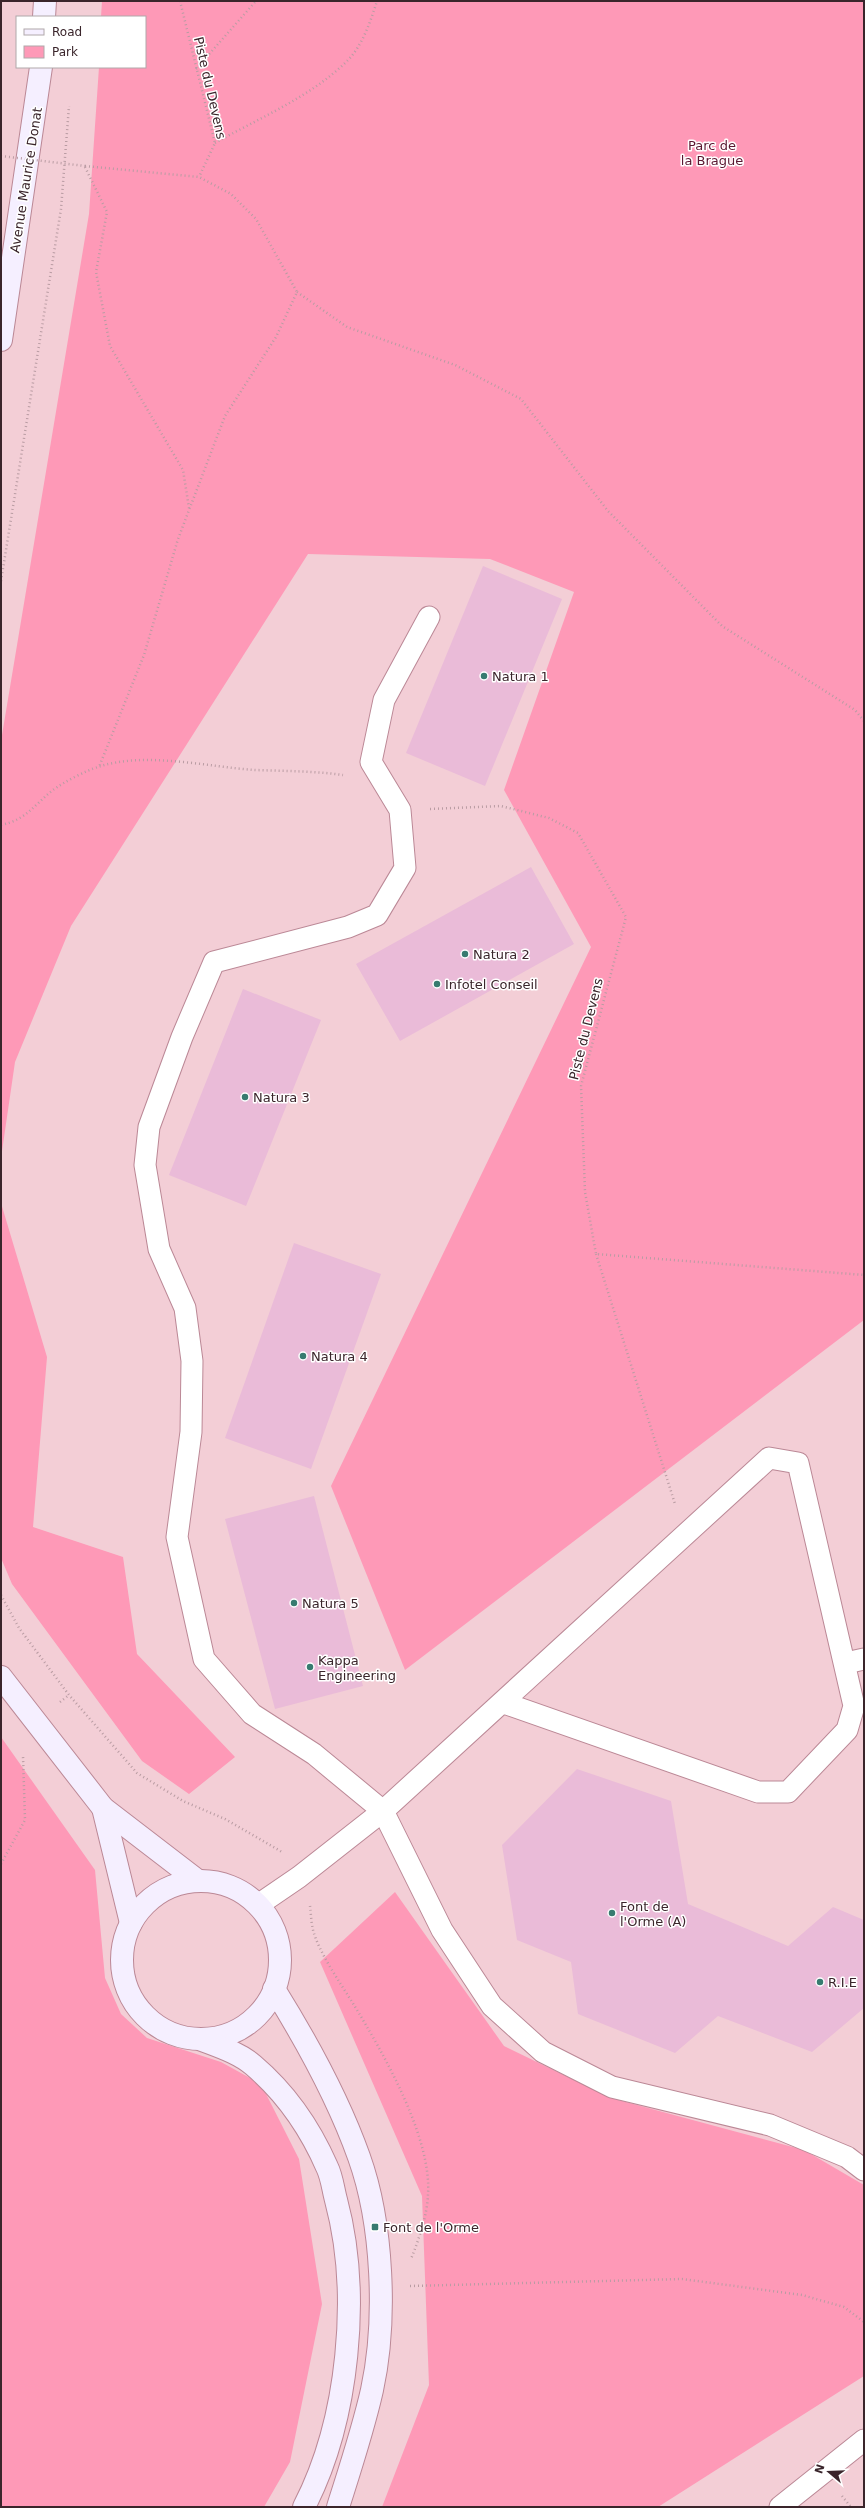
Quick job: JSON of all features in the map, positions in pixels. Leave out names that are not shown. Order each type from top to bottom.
[{"type":"main road","points":[[44,1],[44,16]]},
{"type":"main road","name":"Avenue Maurice Donat","points":[[1,340],[41,68]]},
{"type":"main road","points":[[1,1677],[35,1723],[103,1808],[198,1881]]},
{"type":"main road","points":[[103,1808],[131,1923]]},
{"type":"main road","points":[[202,2040],[225,2036],[246,2026],[262,2010],[274,1989],[279,1972],[280,1954],[269,1919],[258,1905],[240,1891],[219,1883],[198,1881],[178,1884],[159,1893],[142,1906],[131,1923],[122,1950],[123,1978],[134,2004],[153,2024],[176,2036],[202,2040],[232,2052],[253,2065],[280,2091],[304,2122],[328,2169],[341,2220],[349,2271],[348,2329],[342,2389],[328,2444],[304,2507]]},
{"type":"main road","points":[[274,1989],[333,2094],[359,2158],[375,2227],[381,2274],[380,2329],[372,2389],[338,2507]]},
{"type":"lane","points":[[429,617],[384,700],[371,762],[400,810],[405,868],[377,915],[348,927],[214,962],[182,1037],[149,1127],[145,1165],[159,1249],[185,1308],[192,1361],[191,1432],[177,1537],[204,1659],[252,1714],[314,1754],[383,1811],[442,1930],[454,1949],[492,2006],[543,2052],[612,2087],[770,2125],[847,2156],[864,2170]]},
{"type":"lane","points":[[258,1905],[299,1877],[383,1811],[504,1702],[769,1458],[798,1463],[855,1661],[854,1706],[847,1730],[788,1792],[758,1792],[504,1702]]},
{"type":"lane","points":[[780,2507],[864,2440]]},
{"type":"path","name":"Piste du Devens","points":[[180,1],[214,143],[199,177]]},
{"type":"path","points":[[196,70],[256,1]]},
{"type":"path","points":[[214,143],[317,86],[350,58],[370,23],[377,1]]},
{"type":"path","points":[[1,581],[61,209],[69,99]]},
{"type":"path","points":[[1,156],[199,177],[231,194],[256,219],[297,292],[346,327],[455,365],[521,399],[608,511],[722,626],[855,710],[864,721]]},
{"type":"path","points":[[85,166],[107,212],[96,272],[110,346],[184,470],[189,509]]},
{"type":"path","points":[[98,766],[144,655],[178,539],[225,416],[276,337],[297,292]]},
{"type":"path","points":[[1,825],[14,823],[36,808],[53,790],[98,766],[134,761],[202,763],[254,770],[311,770],[382,782]]},
{"type":"path","name":"Piste du Devens","points":[[400,810],[501,806],[549,818],[578,833],[626,916],[581,1086],[585,1192],[596,1254],[685,1536]]},
{"type":"path","points":[[596,1254],[864,1275]]},
{"type":"path","points":[[1,1594],[19,1628],[69,1695],[137,1773],[183,1801],[225,1819],[286,1854]]},
{"type":"path","points":[[1,1864],[25,1820],[22,1741],[35,1723]]},
{"type":"path","points":[[404,2286],[682,2278],[802,2295],[844,2307],[864,2322]]},
{"type":"shaded area","points":[[1,1],[864,1],[864,2507],[1,2507]]},
{"type":"green space","name":"Parc de la Brague","points":[[102,1],[864,1],[864,1320],[405,1670],[331,1486],[591,947],[504,790],[574,592],[490,559],[308,554],[71,926],[15,1062],[1,1158],[1,741],[89,214],[99,68],[146,68],[146,16],[101,16]]},
{"type":"green space","points":[[1,1203],[47,1357],[33,1527],[123,1557],[137,1654],[235,1757],[189,1794],[142,1761],[12,1584],[1,1558]]},
{"type":"green space","points":[[1,1737],[95,1870],[105,1978],[121,2014],[147,2038],[221,2062],[261,2084],[299,2159],[322,2304],[290,2462],[264,2507],[1,2507]]},
{"type":"green space","points":[[395,1892],[504,2046],[611,2098],[804,2150],[864,2185],[864,2376],[658,2507],[382,2507],[429,2385],[422,2196],[320,1962]]},
{"type":"building","name":"Natura 1","points":[[483,566],[562,599],[485,786],[406,753]]},
{"type":"building","name":"Natura 2","points":[[531,867],[574,944],[400,1041],[356,964]]},
{"type":"building","name":"Natura 3","points":[[243,989],[321,1020],[246,1206],[169,1175]]},
{"type":"building","name":"Natura 4","points":[[294,1243],[381,1274],[311,1469],[225,1438]]},
{"type":"building","name":"Natura 5","points":[[314,1496],[363,1686],[275,1709],[225,1519]]},
{"type":"building","name":"Font de l'Orme (A)","points":[[577,1769],[671,1801],[688,1904],[788,1946],[833,1907],[864,1920],[864,2008],[812,2052],[718,2016],[675,2053],[578,2014],[571,1962],[517,1940],[502,1845]]},
{"type":"place","name":"Natura 1","points":[[484,676]]},
{"type":"place","name":"Natura 2","points":[[465,954]]},
{"type":"place","name":"Infotel Conseil","points":[[437,984]]},
{"type":"place","name":"Natura 3","points":[[245,1097]]},
{"type":"place","name":"Natura 4","points":[[303,1356]]},
{"type":"place","name":"Natura 5","points":[[294,1603]]},
{"type":"place","name":"Kappa Engineering","points":[[310,1667]]},
{"type":"place","name":"Font de l'Orme (A)","points":[[612,1913]]},
{"type":"place","name":"R.I.E","points":[[820,1982]]},
{"type":"place","name":"Font de l'Orme","points":[[375,2227]]}]
